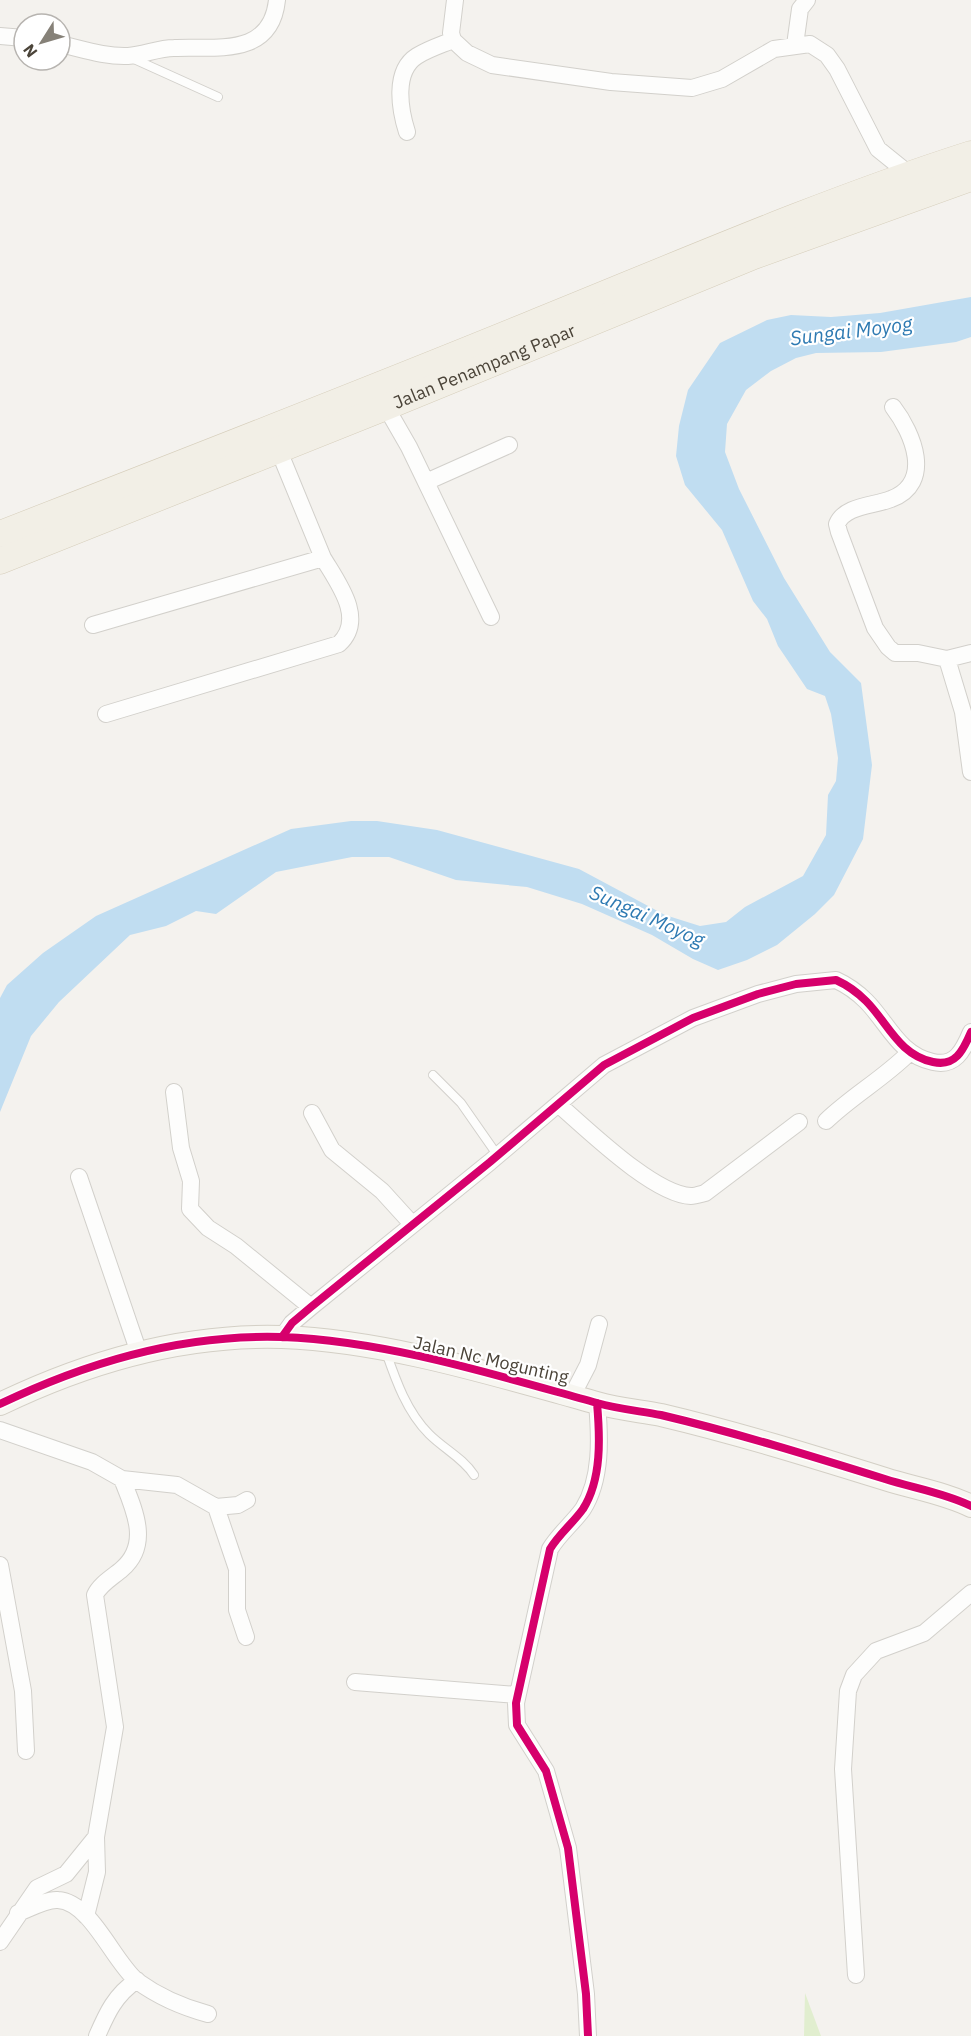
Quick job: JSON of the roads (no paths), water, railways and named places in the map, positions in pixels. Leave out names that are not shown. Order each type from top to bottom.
[{"type":"main road","name":"Jalan Penampang Papar","points":[[0,534],[909,174],[971,154]]},
{"type":"main road","name":"Jalan Penampang Papar","points":[[0,561],[279,451],[754,256],[971,178]]},
{"type":"street","points":[[72,46],[127,56],[165,48],[243,45],[259,37],[269,27],[277,0]]},
{"type":"street","points":[[455,0],[451,21],[453,40],[467,53],[492,64],[611,82],[680,88],[705,85],[722,79],[774,49],[810,44],[828,55],[878,149],[909,174]]},
{"type":"street","points":[[795,45],[800,9],[807,0]]},
{"type":"street","points":[[407,132],[400,94],[404,74],[418,56],[453,40]]},
{"type":"street","points":[[386,407],[426,482],[491,617]]},
{"type":"street","points":[[892,407],[901,418],[914,444],[917,460],[910,483],[891,500],[846,513],[837,524],[875,628],[888,647],[895,653],[918,653],[947,659],[971,653]]},
{"type":"street","points":[[426,482],[509,445]]},
{"type":"street","points":[[106,714],[339,644],[348,636],[353,621],[347,603],[323,558],[279,451]]},
{"type":"street","points":[[93,625],[323,558]]},
{"type":"street","points":[[947,659],[963,712],[971,771]]},
{"type":"street","points":[[282,1337],[292,1323],[310,1307],[498,1156],[559,1105],[579,1084],[604,1065],[693,1018],[758,994],[796,984],[836,980],[865,1000],[909,1053],[920,1059],[945,1064],[960,1054],[971,1032]]},
{"type":"street","points":[[826,1121],[841,1107],[891,1071],[909,1053]]},
{"type":"street","points":[[174,1092],[181,1148],[191,1181],[190,1209],[208,1228],[236,1246],[310,1307]]},
{"type":"street","points":[[559,1105],[633,1168],[669,1189],[691,1196],[705,1193],[799,1122]]},
{"type":"street","points":[[312,1113],[332,1150],[382,1191],[412,1224]]},
{"type":"street","points":[[79,1177],[139,1353]]},
{"type":"street","points":[[573,1394],[588,1365],[598,1324]]},
{"type":"street","name":"Jalan Nc Mogunting","points":[[0,1404],[49,1381],[139,1353],[213,1341],[282,1337],[385,1350],[573,1394],[597,1403],[662,1415],[817,1457],[971,1506]]},
{"type":"street","points":[[588,2036],[586,1994],[568,1848],[546,1771],[517,1725],[517,1695],[550,1549],[560,1533],[581,1511],[590,1495],[600,1441],[597,1403]]},
{"type":"street","points":[[0,1430],[92,1462],[122,1479],[177,1485],[216,1507],[238,1505],[248,1500]]},
{"type":"street","points":[[86,1916],[97,1872],[96,1837],[115,1727],[95,1595],[99,1588],[129,1563],[138,1548],[138,1525],[122,1479]]},
{"type":"street","points":[[216,1507],[237,1569],[237,1610],[246,1637]]},
{"type":"street","points":[[0,1564],[23,1691],[26,1751]]},
{"type":"street","points":[[856,1975],[843,1769],[848,1691],[854,1675],[876,1651],[924,1633],[971,1593]]},
{"type":"street","points":[[355,1682],[517,1695]]},
{"type":"street","points":[[0,1941],[37,1888],[66,1874],[96,1837]]},
{"type":"street","points":[[18,1913],[56,1900],[68,1903],[86,1916],[120,1962],[137,1980],[178,2006],[208,2014]]},
{"type":"street","points":[[97,2036],[108,2010],[121,1992],[137,1980]]},
{"type":"lane","points":[[127,56],[218,97]]},
{"type":"lane","points":[[432,1075],[461,1103],[498,1156]]},
{"type":"lane","points":[[385,1350],[401,1394],[419,1423],[466,1464],[474,1475]]},
{"type":"water","name":"Sungai Moyog","points":[[971,297],[971,337],[956,342],[881,352],[816,353],[796,358],[771,371],[746,390],[727,424],[725,452],[739,489],[784,578],[830,652],[861,683],[872,765],[863,839],[834,895],[815,914],[777,945],[747,960],[718,970],[693,959],[652,935],[582,904],[527,887],[456,880],[389,857],[352,857],[276,872],[216,914],[196,911],[166,926],[130,935],[59,1002],[31,1036],[0,1112],[0,998],[7,985],[43,953],[96,916],[291,829],[351,821],[377,821],[437,830],[579,869],[665,915],[700,926],[726,922],[745,907],[803,876],[826,835],[828,795],[836,781],[838,758],[831,714],[825,696],[807,689],[778,646],[767,619],[753,601],[722,530],[685,485],[676,456],[679,426],[688,390],[720,343],[767,320],[791,315],[831,317],[880,313]]}]
